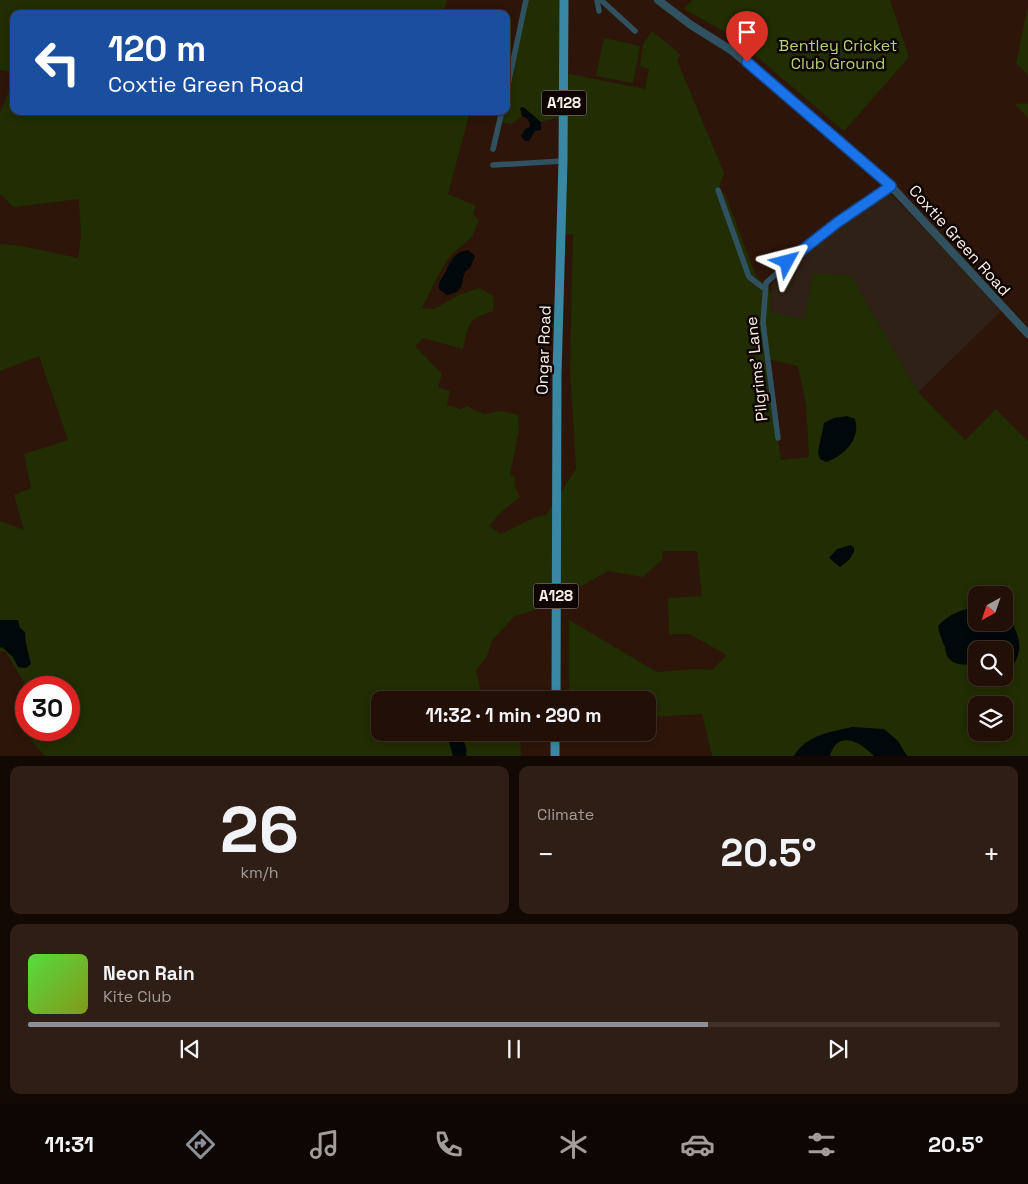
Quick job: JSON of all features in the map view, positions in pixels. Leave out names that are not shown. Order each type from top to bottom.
[{"type":"main road","name":"Ongar Road","points":[[556,691],[557,376],[563,161],[564,0]]},
{"type":"main road","points":[[555,741],[555,756]]},
{"type":"street","points":[[510,75],[526,0]]},
{"type":"street","points":[[599,0],[599,11]]},
{"type":"street","points":[[599,0],[635,31]]},
{"type":"street","name":"Coxtie Green Road","points":[[658,0],[691,25],[731,50],[891,186],[1028,334]]},
{"type":"street","points":[[493,149],[501,115]]},
{"type":"street","points":[[493,165],[563,161]]},
{"type":"street","points":[[718,190],[748,277],[765,290],[766,283],[787,262],[838,222],[891,186]]},
{"type":"street","name":"Pilgrims' Lane","points":[[765,290],[763,323],[778,438]]},
{"type":"shaded area","points":[[523,107],[541,122],[541,130],[535,131],[529,141],[525,141],[521,136],[525,129],[530,127],[528,120],[522,116],[520,108]]},
{"type":"shaded area","points":[[890,193],[1002,310],[827,481],[806,404],[798,366],[769,312],[772,286],[776,275],[836,227]]},
{"type":"shaded area","points":[[468,250],[475,256],[470,268],[465,272],[461,287],[457,292],[447,295],[439,289],[440,281],[454,257]]},
{"type":"shaded area","points":[[847,416],[855,419],[856,426],[856,433],[850,446],[833,459],[826,462],[820,459],[818,452],[824,423],[834,418]]},
{"type":"shaded area","points":[[851,545],[854,548],[854,552],[849,560],[840,567],[829,558],[837,549]]},
{"type":"shaded area","points":[[968,609],[968,631],[1013,631],[1013,624],[1018,636],[1019,648],[1013,666],[1013,641],[968,641],[968,665],[953,662],[947,656],[938,626],[946,618]]},
{"type":"shaded area","points":[[0,620],[18,620],[20,628],[25,632],[31,664],[26,668],[18,667],[13,657],[2,647],[0,648]]},
{"type":"shaded area","points":[[852,727],[884,729],[898,741],[907,756],[874,756],[863,746],[844,740],[833,748],[830,756],[794,756],[805,743],[812,739]]},
{"type":"shaded area","points":[[449,741],[463,741],[466,756],[453,756]]},
{"type":"green space","points":[[0,0],[447,0],[444,10],[10,10],[10,72],[0,70]]},
{"type":"green space","points":[[526,0],[564,0],[564,75],[569,74],[645,89],[649,69],[640,66],[643,44],[652,31],[681,55],[677,60],[724,173],[718,190],[725,194],[756,276],[771,292],[770,312],[805,320],[813,273],[851,276],[918,392],[965,440],[996,409],[1028,441],[1028,756],[712,756],[702,714],[656,717],[656,691],[569,691],[569,620],[657,672],[698,669],[712,670],[727,655],[689,634],[669,634],[668,598],[702,596],[697,551],[662,551],[663,559],[643,577],[608,571],[544,607],[515,616],[493,639],[486,658],[476,670],[481,691],[371,691],[371,741],[520,741],[521,756],[45,756],[32,741],[80,741],[80,676],[20,676],[5,651],[0,651],[0,521],[24,530],[14,495],[31,488],[24,454],[68,440],[39,356],[0,371],[0,244],[22,246],[78,258],[81,236],[79,199],[14,207],[0,194],[0,112],[10,88],[10,115],[469,115],[448,194],[476,206],[473,214],[479,220],[472,237],[450,256],[422,308],[434,309],[461,294],[479,288],[494,296],[493,311],[478,317],[470,324],[463,349],[423,338],[415,346],[442,374],[438,387],[450,391],[447,405],[460,409],[468,406],[485,414],[501,411],[518,415],[519,430],[510,475],[515,477],[514,485],[520,497],[500,513],[489,526],[501,534],[529,520],[546,515],[576,469],[570,368],[573,234],[561,234],[563,116],[541,122],[526,109],[521,108],[522,116],[512,124],[500,122],[501,115],[510,115],[510,74]],"holes":[[[767,359],[798,366],[806,404],[809,457],[781,460]]]},
{"type":"green space","name":"Bentley Cricket Club Ground","points":[[692,0],[890,0],[909,57],[844,131],[734,37],[684,9]]},
{"type":"green space","points":[[1028,6],[1028,75],[1016,63]]},
{"type":"green space","points":[[604,38],[640,46],[633,83],[596,76]]},
{"type":"green space","points":[[1015,104],[1028,104],[1028,118]]},
{"type":"route","points":[[747,62],[891,186],[838,222],[787,262]]}]
